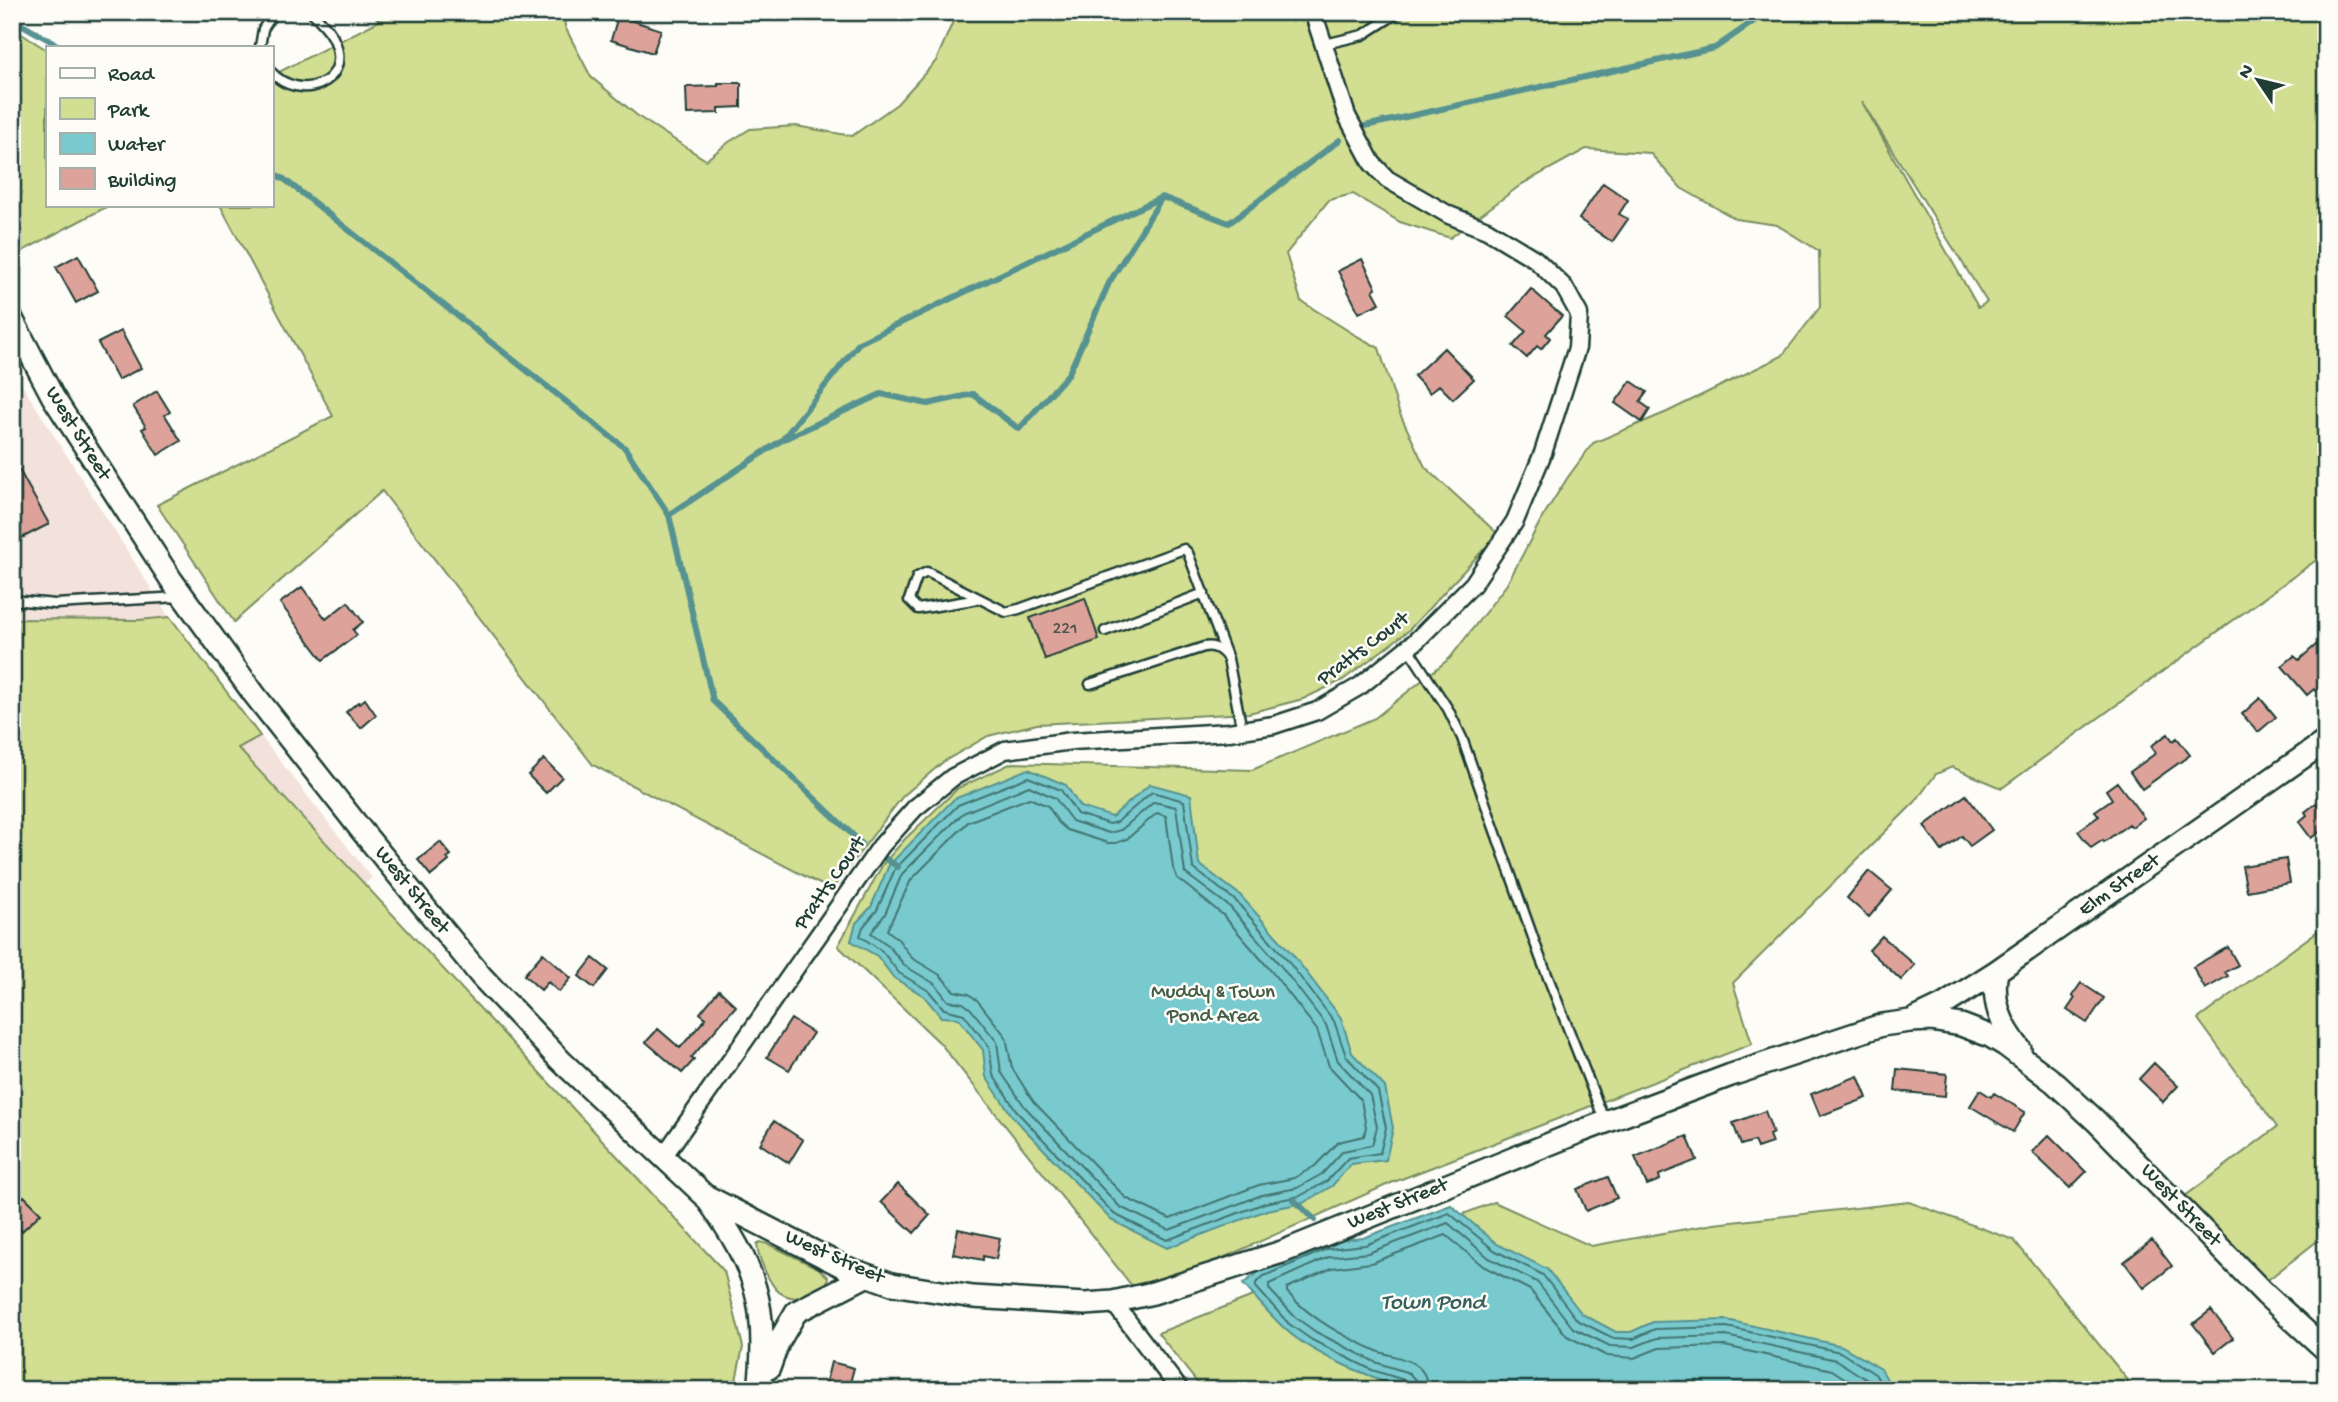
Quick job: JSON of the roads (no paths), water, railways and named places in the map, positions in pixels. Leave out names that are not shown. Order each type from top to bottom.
[{"type":"street","name":"Pratts Court","points":[[663,1157],[881,846],[915,807],[953,777],[1005,750],[1072,741],[1242,730],[1274,725],[1317,711],[1360,686],[1407,648],[1473,583],[1515,521],[1543,453],[1577,348],[1579,314],[1564,287],[1535,260],[1487,230],[1449,215],[1387,179],[1372,163],[1348,116],[1313,12]]},
{"type":"street","name":"West Street","points":[[12,319],[53,397],[183,596],[312,768],[466,958],[562,1061],[704,1195],[832,1261],[866,1276],[902,1286],[973,1297],[1054,1303],[1113,1302],[1197,1281],[1282,1252],[1605,1122],[1806,1049],[1882,1025],[1910,1021],[1945,1022],[1976,1030],[2005,1045],[2077,1102],[2266,1295],[2326,1350]]},
{"type":"street","name":"Elm Street","points":[[1910,1021],[1942,1006],[1997,971],[2326,741]]},
{"type":"street","name":"West Street","points":[[1997,971],[1995,994],[1999,1016],[2032,1065]]},
{"type":"street","points":[[704,1195],[737,1244],[754,1284],[764,1340],[760,1390]]},
{"type":"street","points":[[760,1390],[778,1343],[796,1312],[866,1276]]},
{"type":"street","points":[[1113,1302],[1180,1390]]},
{"type":"lane","points":[[260,46],[263,29],[274,12]]},
{"type":"lane","points":[[273,74],[295,88],[309,89],[321,84],[334,72],[338,56],[336,43],[312,12]]},
{"type":"lane","points":[[1325,44],[1363,36],[1399,12]]},
{"type":"lane","points":[[979,599],[918,608],[909,600],[917,577],[927,572],[1006,612],[1184,549],[1188,553],[1228,659],[1242,730]]},
{"type":"lane","points":[[1105,631],[1204,593]]},
{"type":"lane","points":[[12,600],[55,604],[183,596]]},
{"type":"lane","points":[[1090,684],[1205,647],[1216,648],[1228,659]]},
{"type":"lane","points":[[1407,648],[1448,709],[1462,738],[1535,944],[1605,1122]]},
{"type":"water","points":[[1028,769],[1066,785],[1080,807],[1112,817],[1150,784],[1191,795],[1199,864],[1240,895],[1293,955],[1341,1018],[1352,1053],[1385,1087],[1393,1128],[1386,1160],[1351,1164],[1332,1186],[1303,1203],[1267,1210],[1167,1248],[1111,1220],[1013,1117],[986,1077],[983,1050],[958,1018],[941,1017],[924,996],[894,978],[877,956],[851,941],[856,923],[871,907],[889,865],[954,799]]},
{"type":"water","name":"Town Pond","points":[[1451,1205],[1497,1244],[1547,1269],[1582,1314],[1616,1332],[1631,1332],[1653,1322],[1727,1320],[1842,1346],[1881,1369],[1893,1390],[1411,1390],[1361,1372],[1311,1348],[1284,1328],[1243,1284],[1260,1271],[1325,1242],[1363,1238]]},
{"type":"waterway","points":[[1365,126],[1715,48],[1767,12]]},
{"type":"waterway","points":[[12,19],[59,46]]},
{"type":"waterway","points":[[669,515],[782,440],[859,343],[1162,197],[1229,223],[1340,140]]},
{"type":"waterway","points":[[273,173],[284,179],[625,448],[669,515],[713,701],[861,843]]},
{"type":"waterway","points":[[784,439],[881,394],[928,404],[973,394],[1019,429],[1069,373],[1109,283],[1161,199]]},
{"type":"waterway","points":[[886,859],[898,867]]},
{"type":"waterway","points":[[1294,1200],[1315,1220]]},
{"type":"park label","name":"Muddy & Town Pond Area","points":[[1213,1005]]}]
